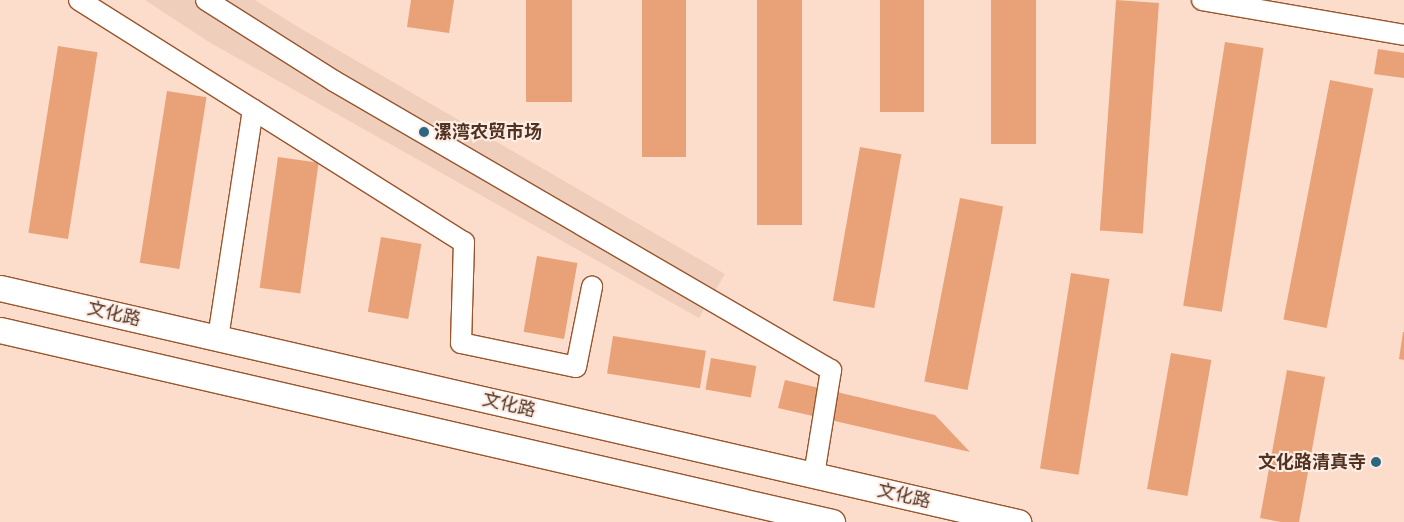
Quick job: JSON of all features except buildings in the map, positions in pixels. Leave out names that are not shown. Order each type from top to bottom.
[{"type":"street","points":[[80,0],[464,242],[460,343],[576,367],[592,287]]},
{"type":"street","points":[[206,0],[334,82],[831,370],[814,475]]},
{"type":"street","points":[[1202,0],[1404,35]]},
{"type":"street","points":[[218,338],[253,110]]},
{"type":"street","name":"文化路","points":[[0,288],[1018,522]]},
{"type":"street","points":[[0,330],[832,522]]},
{"type":"shaded area","name":"漯湾农贸市场","points":[[145,0],[255,0],[298,27],[725,274],[699,318],[209,42]]},
{"type":"place","name":"漯湾农贸市场","points":[[424,132]]},
{"type":"place","name":"文化路清真寺","points":[[1376,462]]}]
